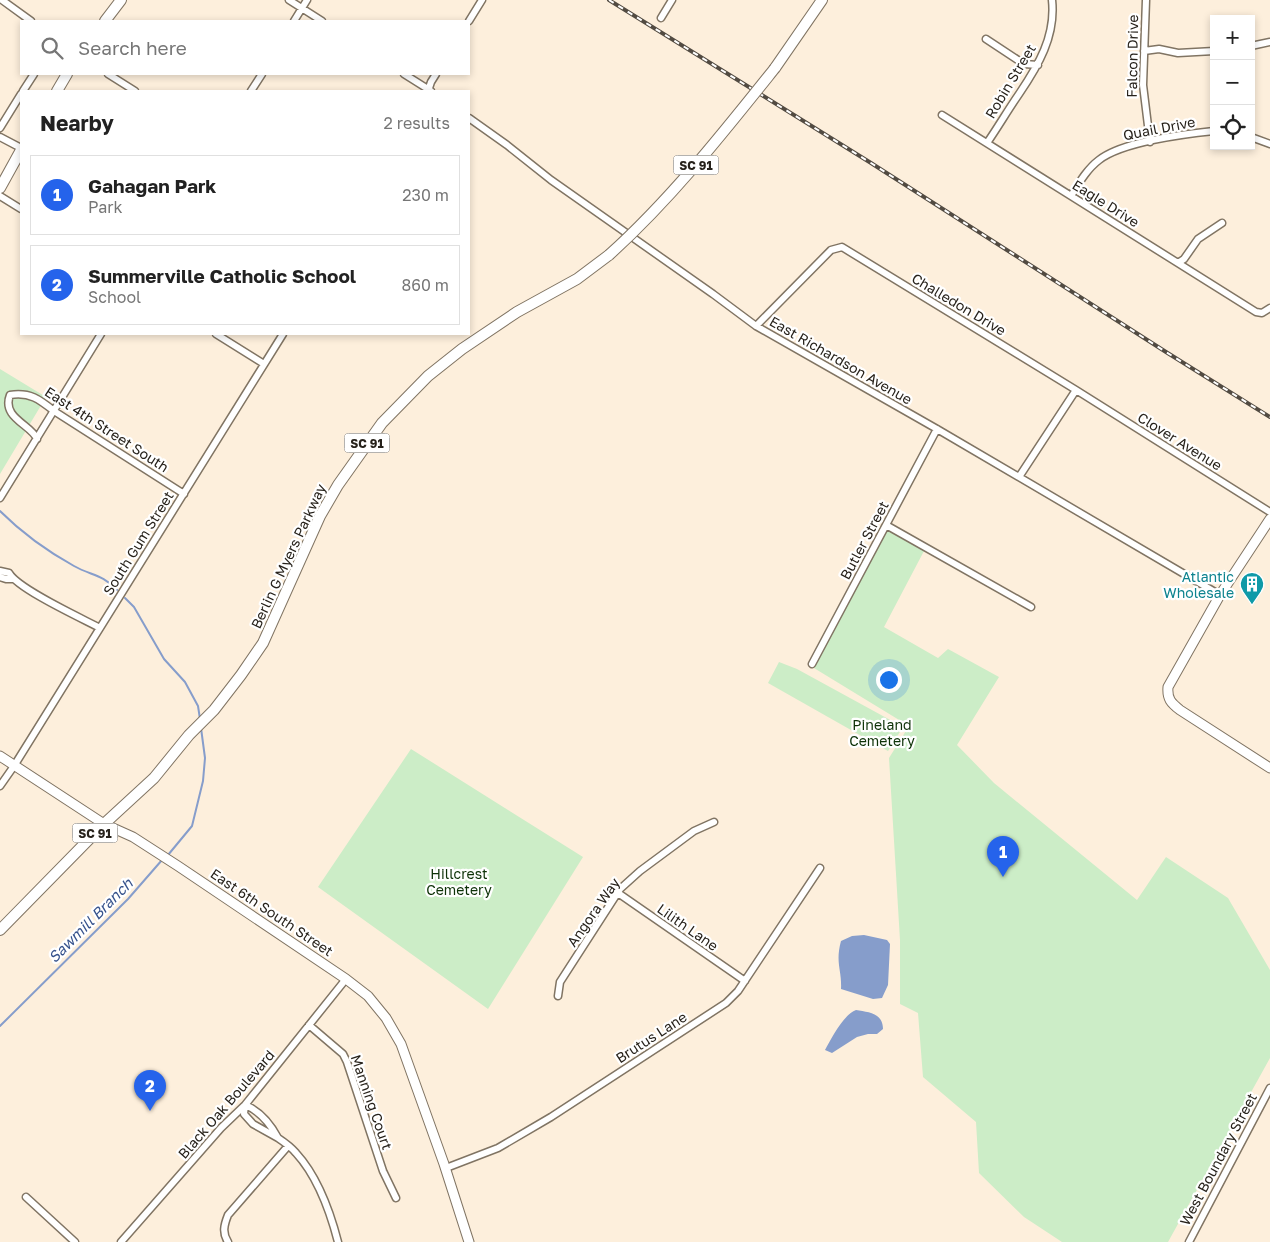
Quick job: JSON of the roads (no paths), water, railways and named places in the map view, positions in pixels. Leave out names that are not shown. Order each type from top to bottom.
[{"type":"main road","points":[[106,20],[121,0]]},
{"type":"main road","name":"Berlin G Myers Parkway","points":[[0,930],[104,824],[154,778],[214,710],[263,643],[324,508],[382,423],[428,376],[462,348],[518,312],[577,279],[609,255],[638,229],[666,200],[775,68],[822,0]]},
{"type":"main road","points":[[58,90],[66,75]]},
{"type":"main road","points":[[0,188],[20,151]]},
{"type":"street","points":[[2,0],[30,20]]},
{"type":"street","points":[[289,0],[320,20]]},
{"type":"street","points":[[295,20],[307,0]]},
{"type":"street","points":[[470,20],[482,0]]},
{"type":"street","points":[[661,18],[672,0]]},
{"type":"street","name":"Robin Street","points":[[987,144],[1038,65],[1044,52],[1051,30],[1052,0]]},
{"type":"street","name":"Falcon Drive","points":[[1146,0],[1143,85],[1150,142]]},
{"type":"street","points":[[986,39],[1024,64],[1038,65]]},
{"type":"street","points":[[1255,45],[1270,42]]},
{"type":"street","points":[[1144,51],[1159,49],[1178,52],[1210,51]]},
{"type":"street","points":[[23,90],[33,75]]},
{"type":"street","points":[[110,75],[133,90]]},
{"type":"street","points":[[252,90],[261,75]]},
{"type":"street","points":[[405,75],[428,90]]},
{"type":"street","points":[[429,90],[435,75]]},
{"type":"street","points":[[0,128],[20,95]]},
{"type":"street","name":"Eagle Drive","points":[[942,115],[1256,312],[1262,313],[1270,308]]},
{"type":"street","name":"East Richardson Avenue","points":[[470,119],[551,180],[756,326],[937,429],[1220,595]]},
{"type":"street","name":"Quail Drive","points":[[1071,196],[1087,172],[1105,156],[1122,147],[1210,131]]},
{"type":"street","points":[[0,137],[20,148]]},
{"type":"street","points":[[1255,138],[1270,144]]},
{"type":"street","points":[[0,196],[20,208]]},
{"type":"street","points":[[1178,264],[1184,259],[1198,239],[1222,223]]},
{"type":"street","name":"Challedon Drive","points":[[756,326],[831,250],[842,248],[1076,390]]},
{"type":"street","points":[[2,495],[101,335]]},
{"type":"street","points":[[218,335],[264,364]]},
{"type":"street","name":"South Gum Street","points":[[0,786],[282,335]]},
{"type":"street","points":[[1019,477],[1076,390]]},
{"type":"street","name":"Clover Avenue","points":[[1076,390],[1270,512]]},
{"type":"street","name":"East 4th Street South","points":[[37,439],[35,434],[17,420],[10,410],[8,405],[10,395],[18,394],[35,397],[184,494]]},
{"type":"street","name":"Butler Street","points":[[812,664],[937,429]]},
{"type":"street","points":[[1270,519],[1220,595],[1168,687],[1167,696],[1171,703],[1180,710],[1270,768]]},
{"type":"street","points":[[886,525],[1031,607]]},
{"type":"street","points":[[0,570],[9,573],[12,579],[36,594],[100,628]]},
{"type":"street","points":[[0,576],[6,580],[12,579]]},
{"type":"street","name":"East 6th South Street","points":[[0,756],[104,824],[132,837],[178,866],[346,979],[368,996],[386,1018],[401,1044],[445,1166],[469,1242]]},
{"type":"street","name":"Angora Way","points":[[558,996],[560,982],[618,892],[640,871],[694,831],[714,822]]},
{"type":"street","name":"Brutus Lane","points":[[445,1166],[498,1148],[551,1117],[726,1003],[745,982],[820,868]]},
{"type":"street","name":"Lilith Lane","points":[[618,892],[745,982]]},
{"type":"street","name":"Black Oak Boulevard","points":[[122,1242],[244,1105],[346,979]]},
{"type":"street","name":"Manning Court","points":[[309,1025],[343,1054],[383,1171],[396,1198]]},
{"type":"street","name":"West Boundary Street","points":[[1189,1242],[1267,1101],[1270,1088]]},
{"type":"street","points":[[278,1138],[268,1121],[253,1108],[244,1105],[244,1114],[253,1124],[278,1138],[296,1152],[317,1184],[338,1242]]},
{"type":"street","points":[[228,1242],[224,1237],[224,1229],[228,1215],[288,1146]]},
{"type":"street","points":[[26,1197],[75,1242]]},
{"type":"water","points":[[864,935],[887,940],[890,944],[888,985],[882,998],[873,999],[841,989],[839,949],[841,941],[852,936]]},
{"type":"water","points":[[856,1010],[878,1016],[883,1029],[877,1034],[857,1037],[832,1053],[825,1050],[842,1022],[851,1012]]},
{"type":"waterway","points":[[0,511],[17,527],[45,548],[74,566],[102,578],[117,590]]},
{"type":"waterway","points":[[125,598],[134,607],[164,659],[185,682],[198,706],[200,719]]},
{"type":"waterway","points":[[168,855],[192,826],[203,781],[205,758],[201,728]]},
{"type":"waterway","name":"Sawmill Branch","points":[[0,1026],[128,899],[162,860]]},
{"type":"railway","points":[[609,0],[871,163],[1270,417]]},
{"type":"place","name":"Atlantic Wholesale","points":[[1252,605]]},
{"type":"place","name":"Gahagan Park","points":[[1003,877]]},
{"type":"place","name":"Summerville Catholic School","points":[[150,1111]]},
{"type":"park label","name":"Pineland Cemetery","points":[[882,732]]},
{"type":"park label","name":"Hillcrest Cemetery","points":[[459,882]]}]
